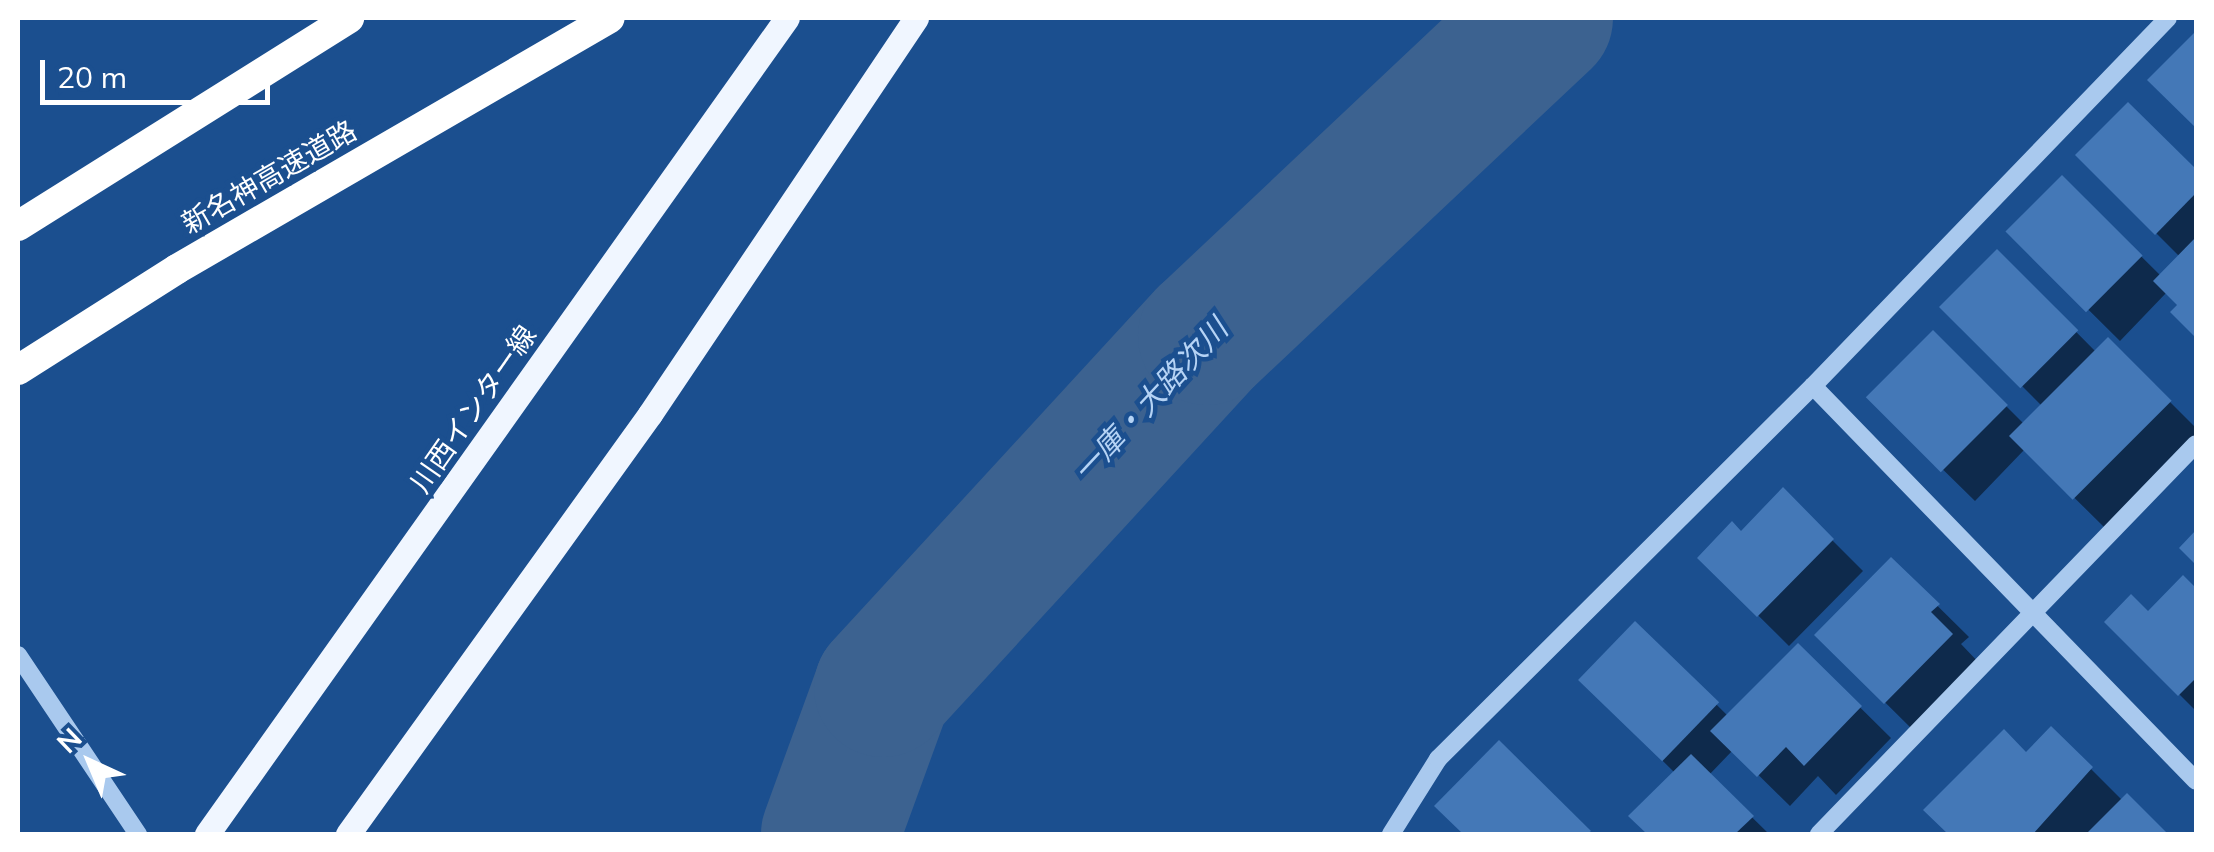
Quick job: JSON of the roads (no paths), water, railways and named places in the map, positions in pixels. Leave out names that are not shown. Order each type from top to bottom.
[{"type":"highway","points":[[18,226],[349,18]]},
{"type":"highway","name":"新名神高速道路","points":[[18,370],[177,268],[610,18]]},
{"type":"highway","points":[[18,387],[177,268]]},
{"type":"main road","name":"川西インター線","points":[[207,834],[788,18]]},
{"type":"main road","points":[[348,834],[650,414],[916,18]]},
{"type":"street","points":[[1390,834],[1438,759],[1813,386],[2168,18]]},
{"type":"street","points":[[1813,386],[2196,781]]},
{"type":"street","points":[[1819,834],[2196,444]]},
{"type":"street","points":[[18,655],[138,834]]},
{"type":"waterway","name":"一庫・大路次川","points":[[830,834],[883,688],[1207,336],[1544,18]]}]
